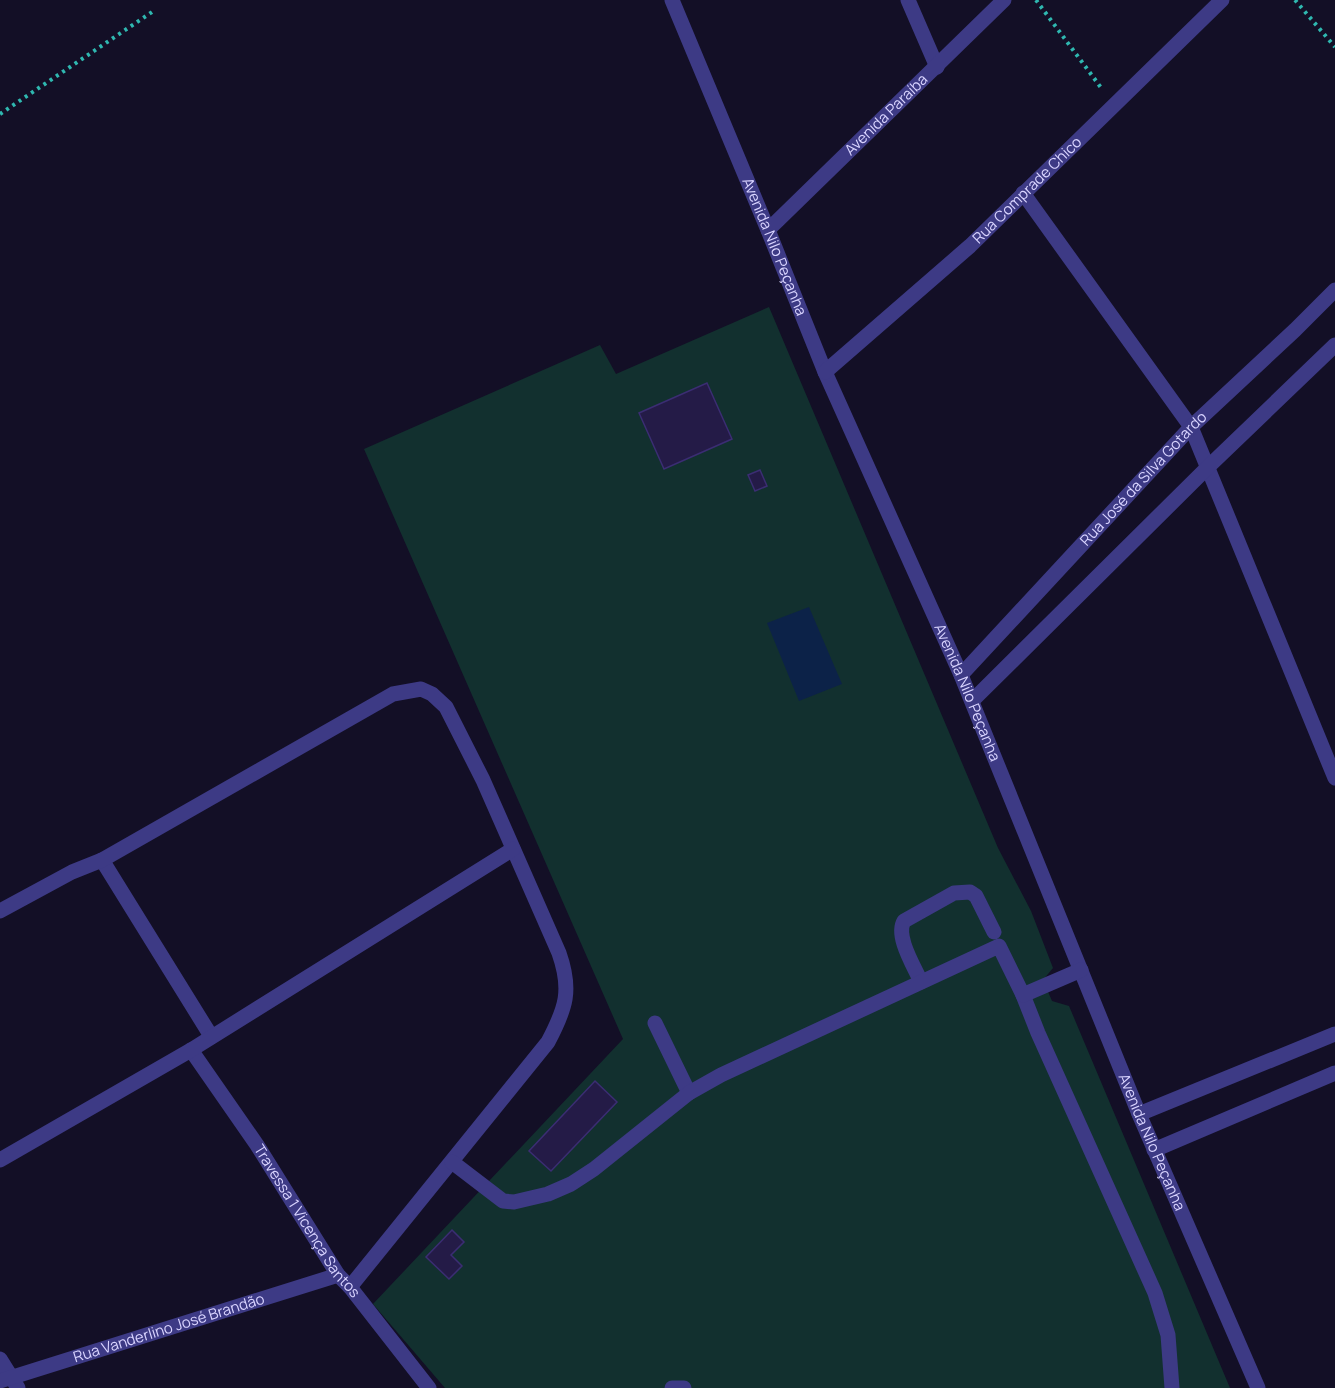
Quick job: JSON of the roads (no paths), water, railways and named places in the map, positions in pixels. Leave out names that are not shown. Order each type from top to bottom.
[{"type":"street","name":"Avenida Nilo Peçanha","points":[[672,0],[825,372],[961,675],[1139,1114],[1258,1388]]},
{"type":"street","points":[[908,0],[937,67]]},
{"type":"street","name":"Avenida Paraíba","points":[[768,230],[1004,0]]},
{"type":"street","name":"Rua Comprade Chico","points":[[825,372],[970,246],[1222,0]]},
{"type":"street","points":[[1023,193],[1191,427],[1335,778]]},
{"type":"street","name":"Rua José da Silva Gotardo","points":[[961,675],[1191,427],[1335,290]]},
{"type":"street","points":[[972,701],[1207,468],[1335,345]]},
{"type":"street","points":[[0,911],[72,872],[102,860],[393,694],[421,689],[432,694],[446,707],[483,780],[565,970],[566,996],[562,1016],[549,1042],[350,1287]]},
{"type":"street","points":[[0,1160],[191,1050],[513,849]]},
{"type":"street","points":[[102,860],[211,1036]]},
{"type":"street","points":[[921,982],[901,937],[904,921],[954,893],[970,891],[976,896],[994,932]]},
{"type":"street","points":[[452,1162],[503,1201],[514,1202],[548,1194],[571,1184],[594,1169],[690,1093],[780,1047],[999,946],[1155,1293],[1168,1335],[1172,1388]]},
{"type":"street","points":[[1023,995],[1081,970]]},
{"type":"street","points":[[655,1023],[690,1093]]},
{"type":"street","points":[[1139,1114],[1335,1034]]},
{"type":"street","name":"Travessa 1 Vicença Santos","points":[[191,1050],[257,1145],[338,1275],[350,1287],[429,1388]]},
{"type":"street","points":[[1154,1150],[1335,1072]]},
{"type":"street","name":"Rua Vanderlino José Brandão","points":[[10,1382],[338,1275]]},
{"type":"street","points":[[0,1359],[10,1382]]},
{"type":"street","points":[[672,1388],[684,1388]]},
{"type":"water","points":[[809,607],[842,684],[799,701],[767,623]]}]
